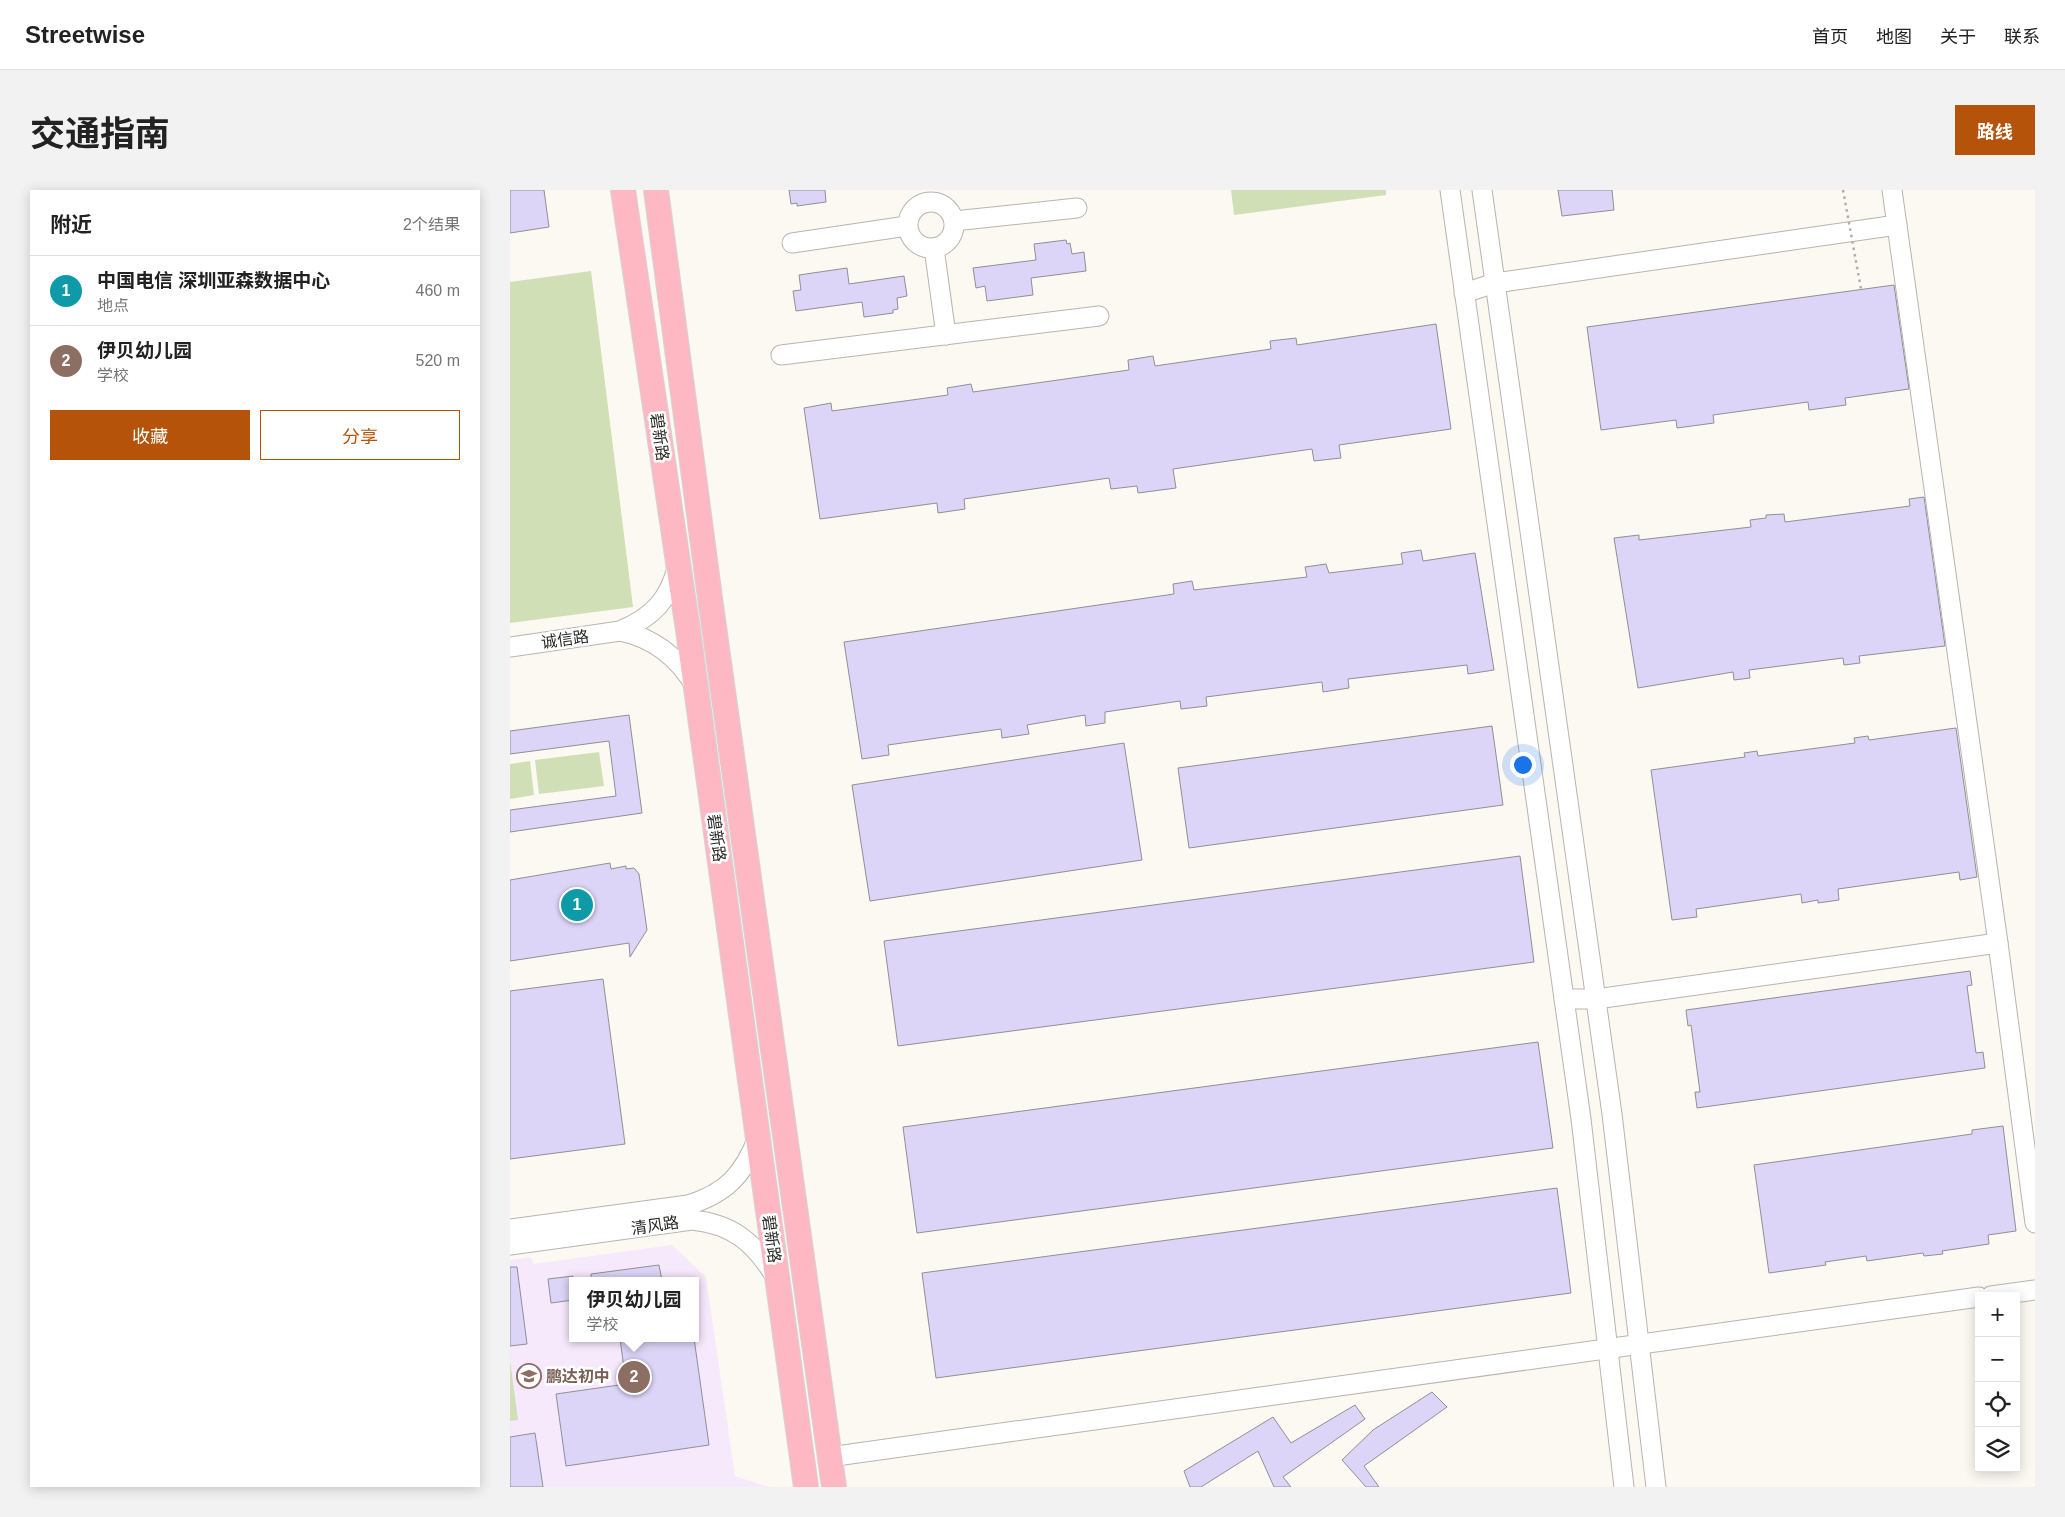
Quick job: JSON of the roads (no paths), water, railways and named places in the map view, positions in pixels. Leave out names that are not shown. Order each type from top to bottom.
[{"type":"main road","name":"碧新路","points":[[623,190],[696,689],[806,1487]]},
{"type":"main road","name":"碧新路","points":[[656,190],[710,598],[834,1487]]},
{"type":"street","points":[[1450,190],[1581,1118],[1624,1487]]},
{"type":"street","points":[[1482,190],[1612,1114],[1656,1487]]},
{"type":"street","points":[[1892,190],[1998,943],[2035,1223]]},
{"type":"street","points":[[932,196],[947,208],[954,221],[954,229],[947,242],[934,248],[919,245],[913,240],[907,226],[912,211],[932,196]]},
{"type":"street","points":[[954,221],[1077,208]]},
{"type":"street","points":[[1464,293],[1495,283],[1897,225]]},
{"type":"street","points":[[792,242],[907,226]]},
{"type":"street","points":[[934,248],[946,335]]},
{"type":"street","points":[[781,355],[1099,316]]},
{"type":"street","name":"诚信路","points":[[510,647],[620,632],[636,625],[649,616],[663,601],[673,585],[678,564]]},
{"type":"street","name":"诚信路","points":[[620,632],[637,635],[654,643],[671,655],[685,670],[696,689]]},
{"type":"street","points":[[1564,999],[1596,999],[1998,943]]},
{"type":"street","name":"清风路","points":[[510,1229],[688,1205],[706,1199],[724,1189],[739,1174],[749,1158],[758,1137]]},
{"type":"street","name":"清风路","points":[[510,1245],[692,1220],[708,1222],[727,1229],[746,1240],[762,1255],[778,1280]]},
{"type":"street","points":[[2020,1292],[2035,1290]]},
{"type":"street","points":[[830,1457],[1975,1299]]},
{"type":"place","name":"中国电信 深圳亚森数据中心","points":[[577,905]]},
{"type":"place","name":"鹏达初中","points":[[529,1376]]},
{"type":"place","name":"伊贝幼儿园","points":[[634,1377]]}]
